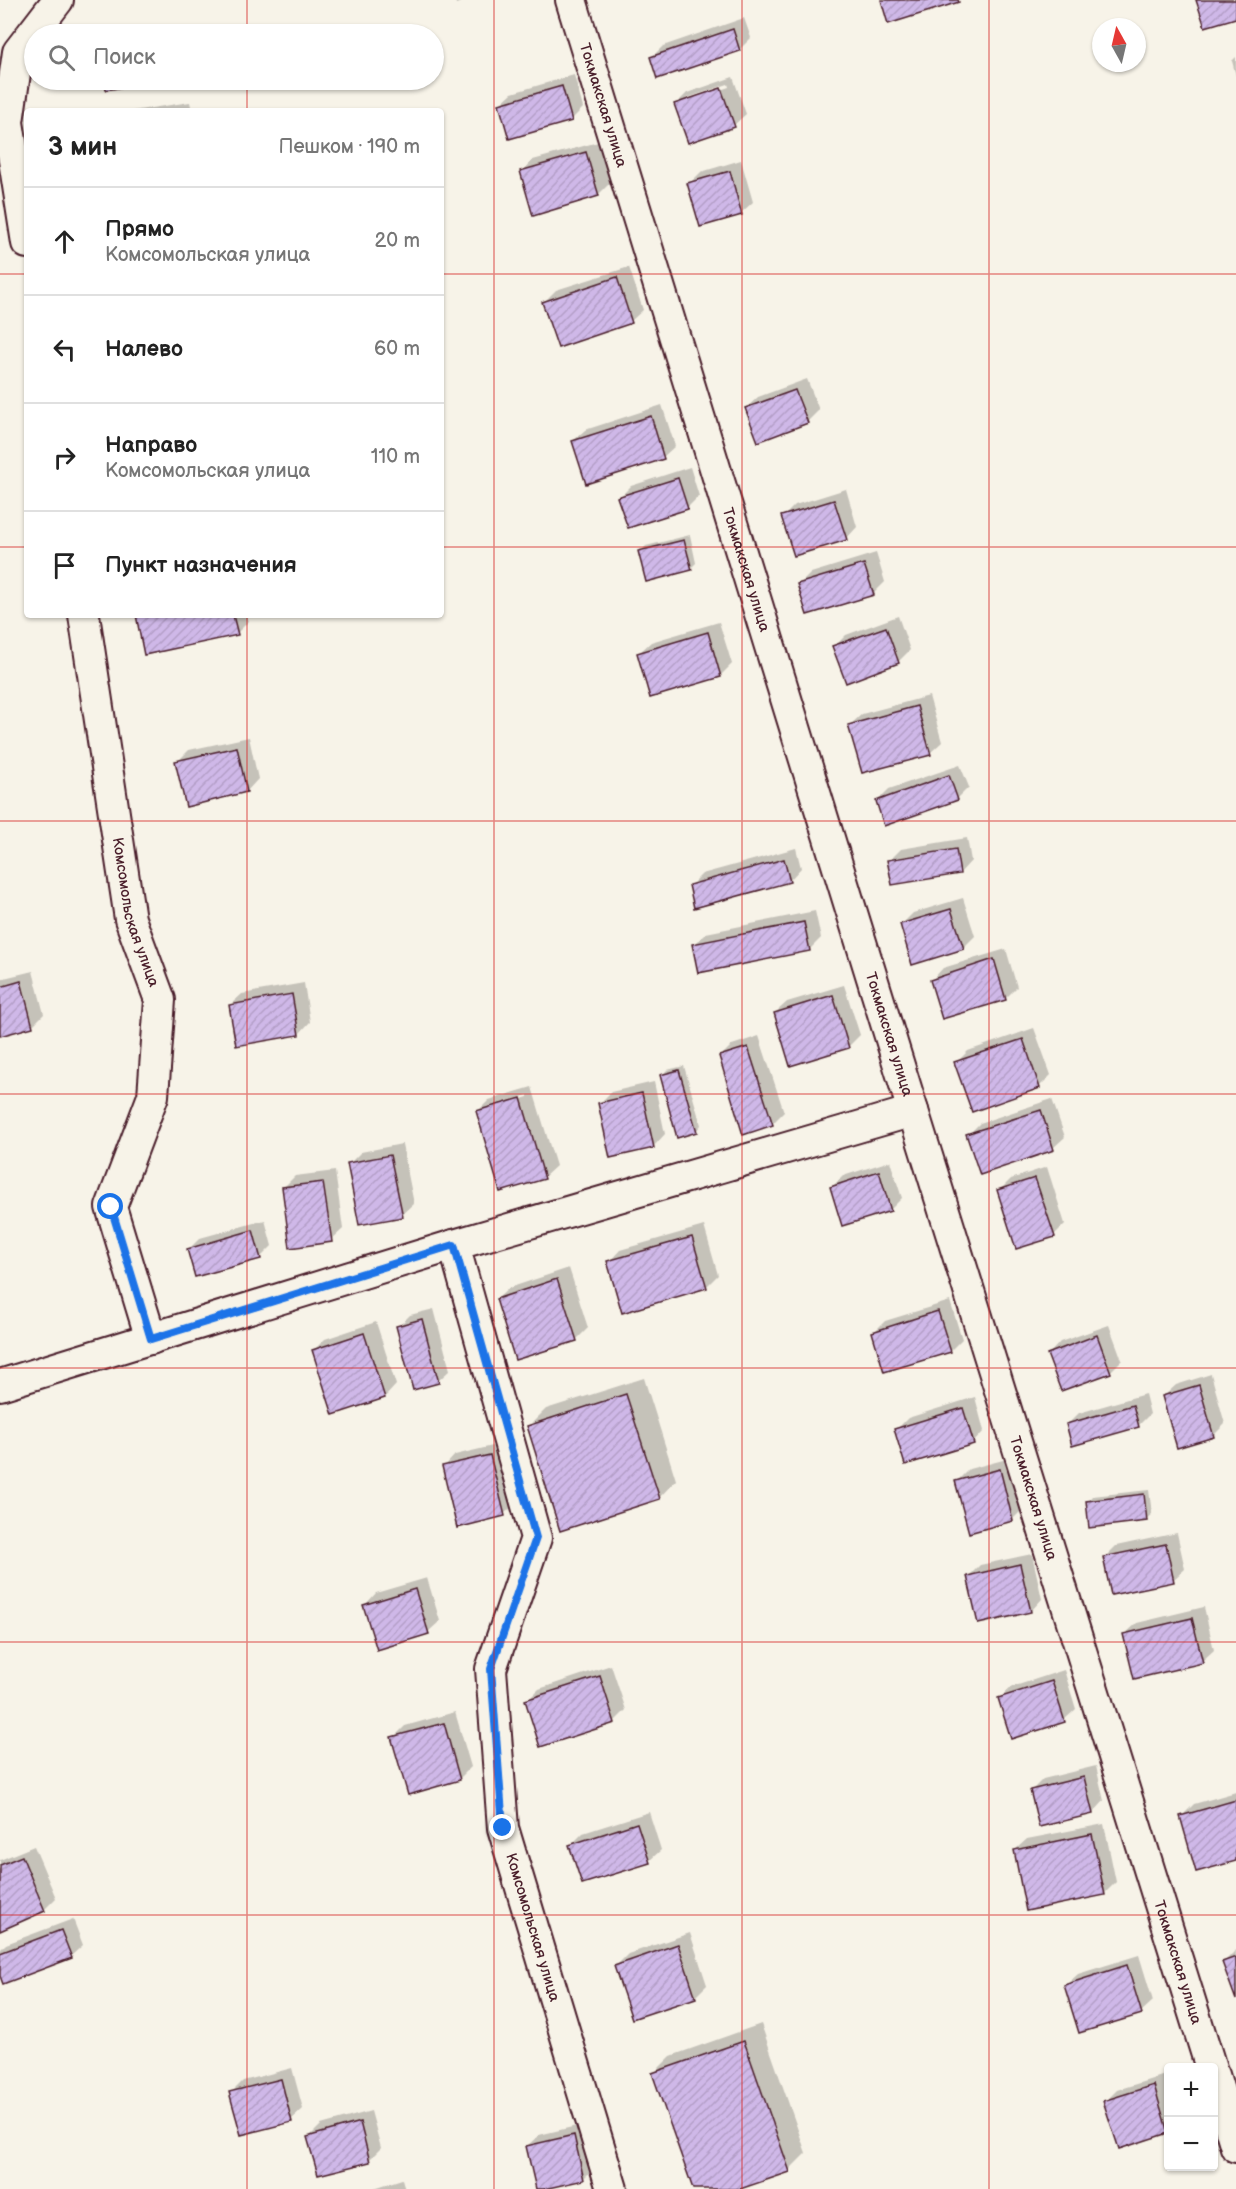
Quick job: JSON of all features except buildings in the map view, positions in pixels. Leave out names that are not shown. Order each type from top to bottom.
[{"type":"street","points":[[40,24],[58,0]]},
{"type":"street","name":"Токмакская улица","points":[[571,0],[913,1111],[1210,2063]]},
{"type":"street","points":[[24,44],[18,52],[8,122],[24,224]]},
{"type":"street","name":"Комсомольская улица","points":[[84,618],[130,919],[160,1000],[153,1096],[111,1207],[151,1339]]},
{"type":"street","points":[[1,1378],[151,1339],[454,1245],[913,1111]]},
{"type":"street","name":"Комсомольская улица","points":[[454,1245],[536,1538],[491,1669],[503,1828],[612,2189]]},
{"type":"street","points":[[1218,2088],[1236,2147]]},
{"type":"route","points":[[111,1207],[151,1339],[454,1245],[536,1538],[491,1669],[503,1828]]}]
